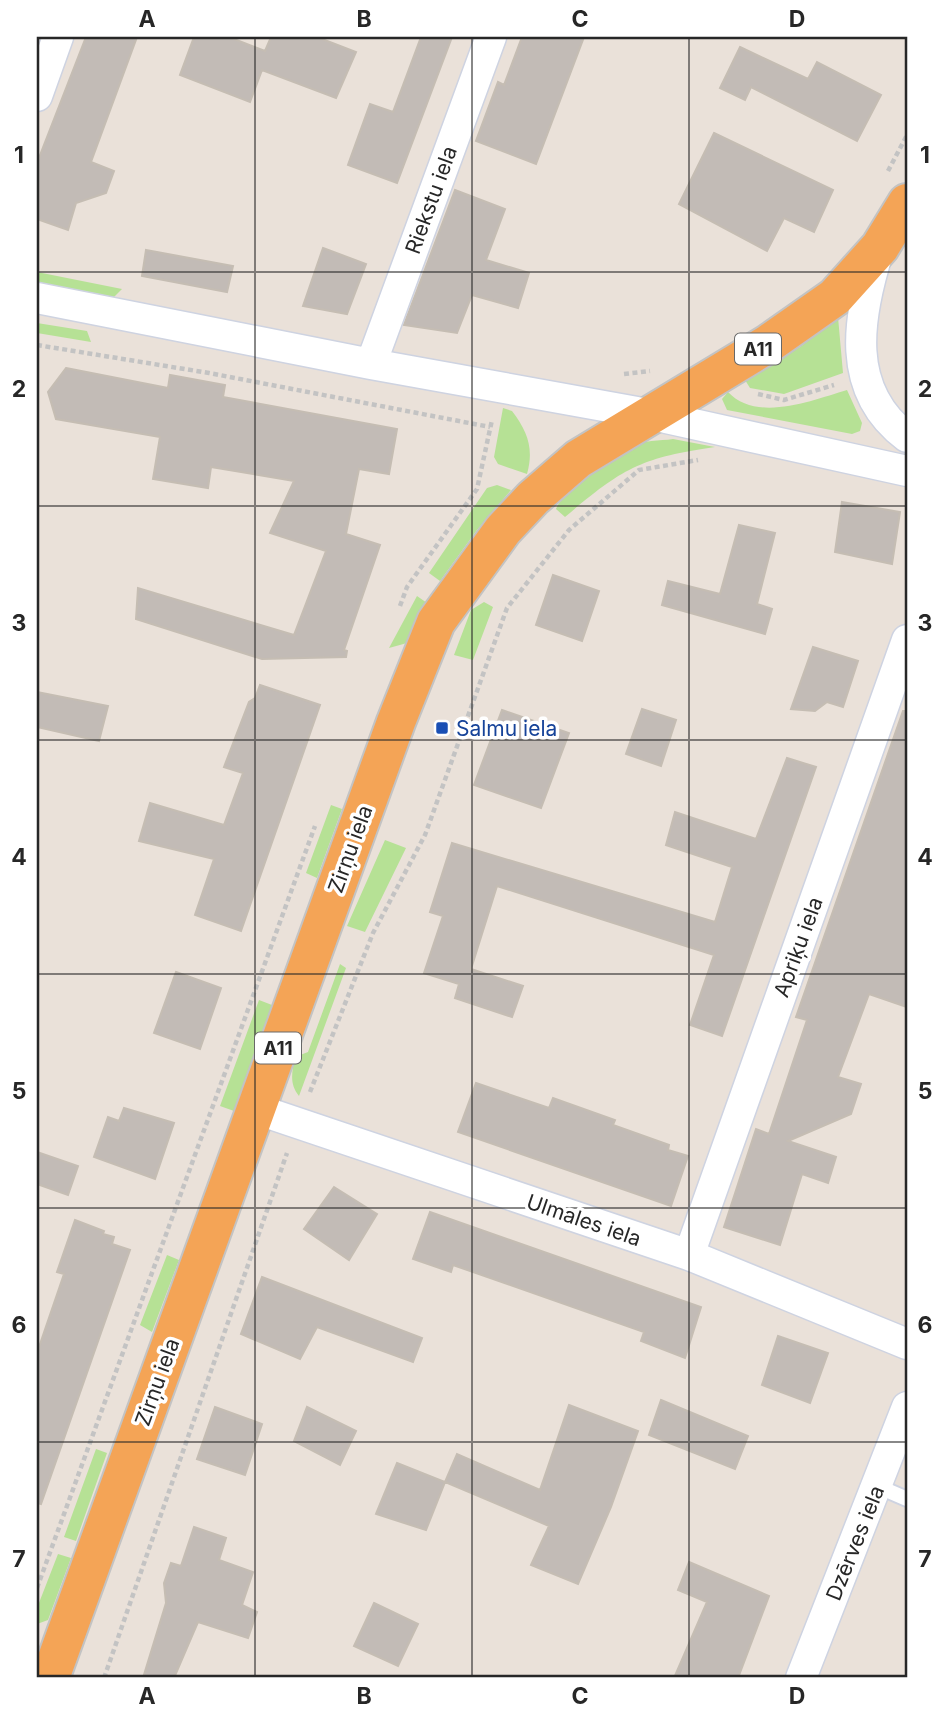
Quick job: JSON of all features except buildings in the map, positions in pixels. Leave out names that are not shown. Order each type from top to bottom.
[{"type":"highway","name":"Zirņu iela","points":[[50,1678],[396,722],[436,622],[503,530],[533,498],[578,459],[648,414],[768,344],[835,297],[880,247],[894,193]]},
{"type":"street","points":[[37,96],[58,37]]},
{"type":"street","name":"Riekstu iela","points":[[370,364],[491,37]]},
{"type":"street","points":[[880,247],[860,325],[861,358],[872,392],[894,428],[907,437]]},
{"type":"street","points":[[37,298],[370,364],[648,414],[907,471]]},
{"type":"street","name":"Apriķu iela","points":[[689,1255],[907,640]]},
{"type":"street","name":"Ulmales iela","points":[[256,1109],[689,1255],[907,1344]]},
{"type":"street","name":"Dzērves iela","points":[[801,1678],[907,1407]]},
{"type":"lane","points":[[877,1486],[907,1499]]},
{"type":"path","points":[[894,193],[907,135]]},
{"type":"path","points":[[37,345],[209,373],[491,427]]},
{"type":"path","points":[[621,375],[654,370]]},
{"type":"path","points":[[757,394],[784,400],[839,383]]},
{"type":"path","points":[[311,1089],[373,933],[425,835],[507,608],[569,530],[639,470],[702,459]]},
{"type":"path","points":[[104,1678],[288,1151]]},
{"type":"green space","points":[[37,272],[122,289],[114,297],[37,282]]},
{"type":"green space","points":[[838,317],[843,373],[784,394],[750,388],[745,380],[800,347]]},
{"type":"green space","points":[[37,323],[87,331],[91,342],[37,333]]},
{"type":"green space","points":[[847,390],[862,423],[860,431],[852,434],[727,410],[722,399],[728,392],[740,401],[769,408],[802,403]]},
{"type":"green space","points":[[503,408],[512,411],[526,434],[530,449],[527,474],[498,464],[494,457]]},
{"type":"green space","points":[[673,439],[715,447],[668,456],[634,468],[602,487],[565,517],[556,509],[560,501],[578,483],[631,446]]},
{"type":"green space","points":[[497,485],[511,490],[477,530],[440,581],[429,573],[487,488]]},
{"type":"green space","points":[[417,596],[427,603],[407,643],[389,648]]},
{"type":"green space","points":[[484,602],[493,607],[473,660],[454,655],[471,610]]},
{"type":"green space","points":[[331,805],[342,809],[317,878],[306,873]]},
{"type":"green space","points":[[385,840],[406,848],[365,932],[347,926]]},
{"type":"green space","points":[[340,964],[346,968],[299,1096],[292,1073],[295,1057],[308,1052]]},
{"type":"green space","points":[[259,1000],[272,1005],[234,1111],[220,1106]]},
{"type":"green space","points":[[167,1255],[179,1260],[152,1332],[140,1325]]},
{"type":"green space","points":[[96,1449],[107,1453],[76,1541],[64,1537]]},
{"type":"green space","points":[[58,1554],[71,1558],[48,1620],[37,1624],[37,1608]]},
{"type":"place","name":"Salmu iela","points":[[442,728]]}]
